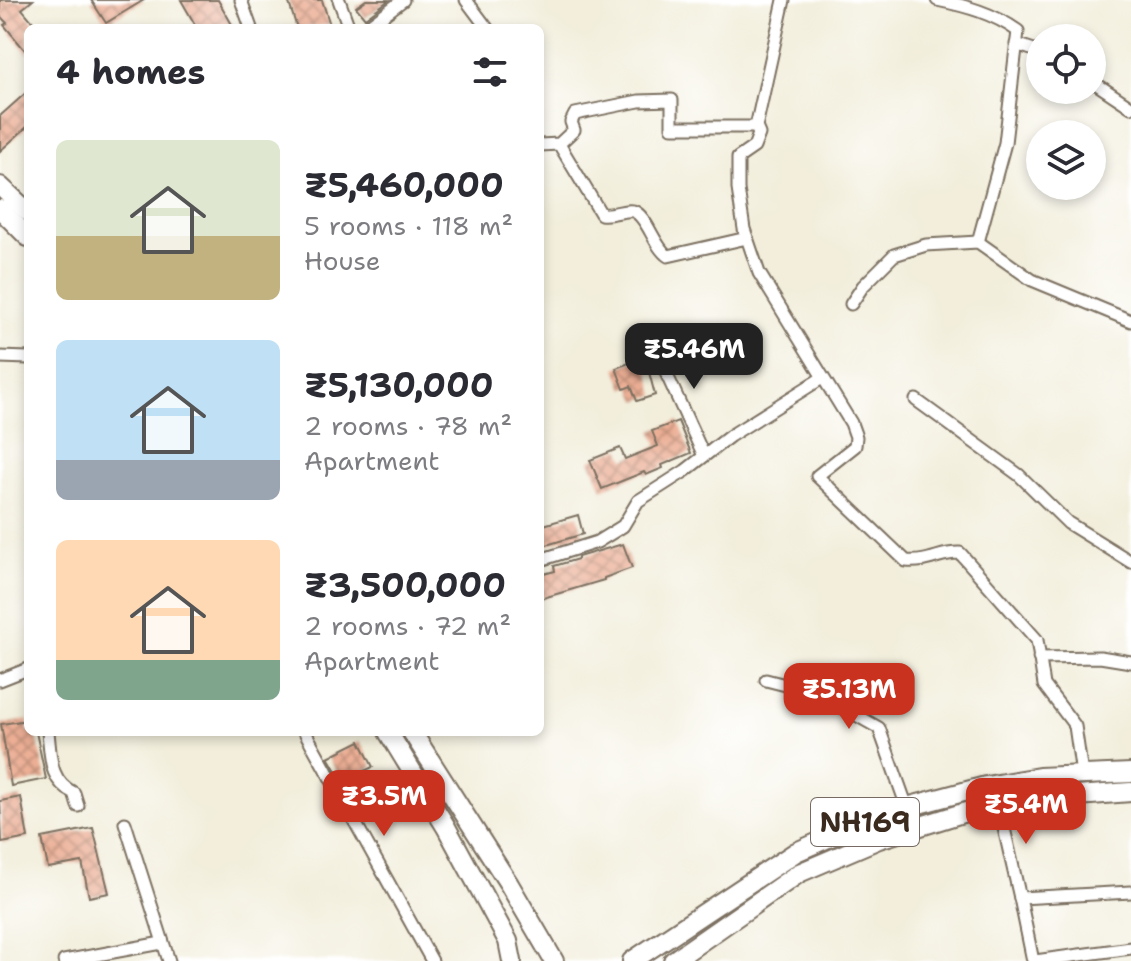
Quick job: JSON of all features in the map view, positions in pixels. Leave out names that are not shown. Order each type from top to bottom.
[{"type":"highway","points":[[0,186],[24,208]]},
{"type":"highway","points":[[0,209],[24,233]]},
{"type":"highway","points":[[390,736],[446,827],[508,941],[512,961]]},
{"type":"highway","points":[[415,736],[547,945],[554,961]]},
{"type":"highway","name":"NH169","points":[[632,961],[796,852],[907,807],[986,786],[1039,777],[1131,773]]},
{"type":"highway","name":"NH169","points":[[673,961],[799,873],[879,839],[998,802],[1131,792]]},
{"type":"street","points":[[241,0],[250,24]]},
{"type":"street","points":[[339,0],[348,24]]},
{"type":"street","points":[[371,24],[403,0]]},
{"type":"street","points":[[466,0],[484,24]]},
{"type":"street","points":[[784,0],[756,127],[759,134],[754,147],[738,158],[738,189],[747,238],[759,273],[851,423],[856,437],[855,446],[817,476],[906,561],[931,561],[947,552],[960,553],[1037,640],[1044,685],[1075,726],[1082,774]]},
{"type":"street","points":[[937,0],[1001,19],[1018,31],[1005,143],[978,242]]},
{"type":"street","points":[[1016,44],[1026,47]]},
{"type":"street","points":[[1106,90],[1131,107]]},
{"type":"street","points":[[544,145],[559,144],[574,130],[571,122],[575,114],[639,101],[672,100],[672,127],[756,127]]},
{"type":"street","points":[[559,144],[601,214],[634,211],[641,216],[660,251],[668,256],[747,238]]},
{"type":"street","points":[[851,304],[863,286],[894,255],[926,245],[978,242],[1032,280],[1131,321]]},
{"type":"street","points":[[651,340],[704,456]]},
{"type":"street","points":[[0,357],[24,358]]},
{"type":"street","points":[[544,559],[597,542],[623,526],[638,501],[730,436],[822,378]]},
{"type":"street","points":[[916,400],[1019,475],[1068,523],[1131,562]]},
{"type":"street","points":[[1039,658],[1100,657],[1131,662]]},
{"type":"street","points":[[0,680],[24,671]]},
{"type":"street","points":[[766,680],[817,693],[879,728],[907,807]]},
{"type":"street","points":[[49,736],[54,777],[62,787],[74,793],[78,806]]},
{"type":"street","points":[[307,736],[432,961]]},
{"type":"street","points":[[998,802],[1034,961],[1131,948]]},
{"type":"street","points":[[125,823],[169,961]]},
{"type":"street","points":[[1020,898],[1131,892]]},
{"type":"street","points":[[64,961],[162,943]]},
{"type":"building","points":[[0,0],[33,0],[22,9],[35,24],[24,24],[24,49],[4,25],[7,23],[0,16]]},
{"type":"building","points":[[91,0],[144,0],[106,23]]},
{"type":"building","points":[[181,0],[218,0],[232,24],[195,24]]},
{"type":"building","points":[[288,0],[322,0],[330,24],[296,24]]},
{"type":"building","points":[[366,0],[389,0],[365,18],[356,7]]},
{"type":"building","points":[[24,95],[24,130],[0,151],[0,116]]},
{"type":"building","points":[[645,357],[655,395],[637,401],[631,386],[624,389],[616,368]]},
{"type":"building","points":[[678,421],[691,453],[646,475],[644,472],[602,489],[590,460],[620,448],[625,459],[658,446],[652,431]]},
{"type":"building","points":[[578,515],[583,534],[544,546],[544,525]]},
{"type":"building","points":[[623,544],[632,568],[544,598],[544,574],[555,571],[554,566]]},
{"type":"building","points":[[24,721],[24,736],[37,736],[46,779],[11,786],[1,724]]},
{"type":"building","points":[[360,741],[373,767],[342,781],[328,757]]},
{"type":"building","points":[[21,797],[28,838],[2,843],[0,801]]},
{"type":"building","points":[[93,828],[109,893],[89,897],[82,862],[48,868],[42,838]]}]
